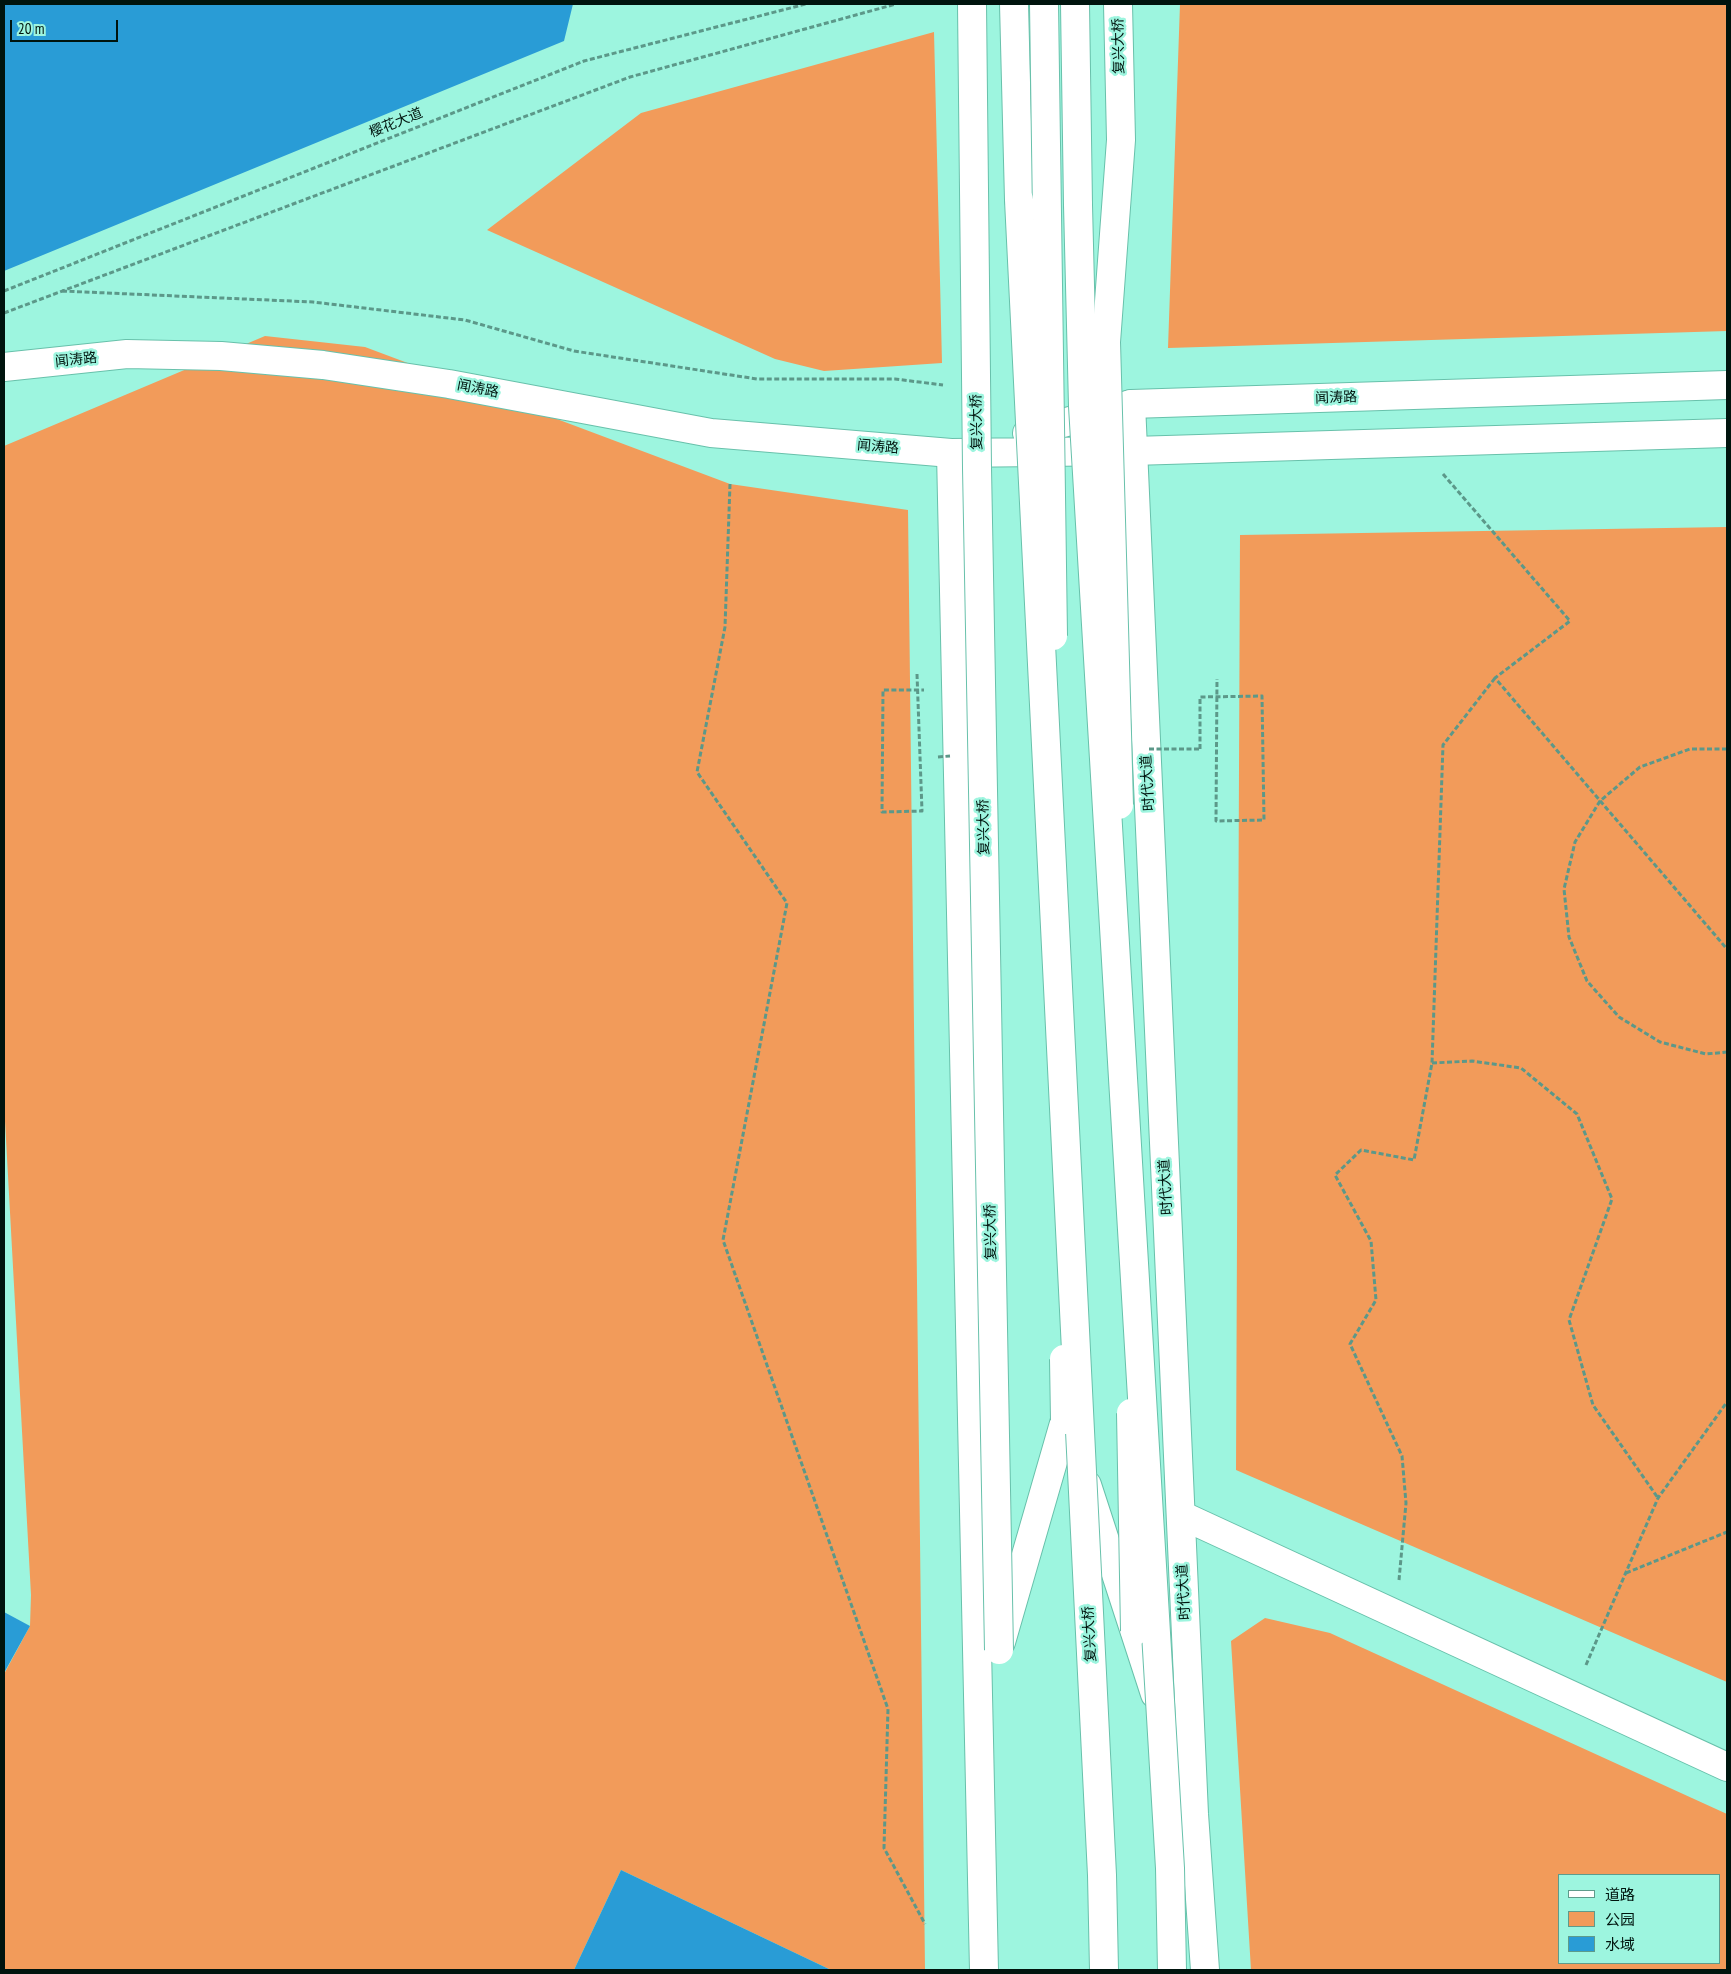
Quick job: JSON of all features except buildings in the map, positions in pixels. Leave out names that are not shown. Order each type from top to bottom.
[{"type":"main road","name":"复兴大桥","points":[[972,4],[977,468],[999,1650]]},
{"type":"main road","name":"复兴大桥","points":[[1014,4],[1019,200],[1102,1875],[1104,1970]]},
{"type":"main road","points":[[981,1802],[999,1650],[1065,1420],[1044,4]]},
{"type":"main road","points":[[1075,4],[1083,406],[1169,1848],[1172,1970]]},
{"type":"main road","name":"复兴大桥","points":[[1118,4],[1120,140],[1106,342],[1118,750],[1135,1631]]},
{"type":"main road","name":"闻涛路","points":[[4,367],[127,354],[220,356],[313,364],[449,384],[711,433],[950,453],[1133,451],[1727,433]]},
{"type":"main road","name":"闻涛路","points":[[950,453],[1132,404],[1727,385]]},
{"type":"main road","name":"时代大道","points":[[1132,404],[1194,1814],[1205,1970]]},
{"type":"main road","points":[[950,453],[984,1970]]},
{"type":"main road","points":[[1065,1420],[1194,1814]]},
{"type":"main road","points":[[1181,1515],[1727,1767]]},
{"type":"path","name":"樱花大道","points":[[4,291],[584,60],[806,4]]},
{"type":"path","points":[[4,313],[630,77],[896,4]]},
{"type":"path","points":[[62,291],[313,302],[464,320],[574,351],[757,380],[895,380],[944,385]]},
{"type":"path","points":[[1396,1615],[1406,1503],[1402,1456],[1350,1344],[1376,1300],[1371,1241],[1335,1175],[1361,1150],[1414,1160],[1432,1063],[1443,745],[1495,678],[1570,622],[1415,442]]},
{"type":"path","points":[[730,484],[725,627],[697,772],[787,903],[723,1240],[888,1709],[884,1848],[925,1924]]},
{"type":"path","points":[[917,674],[918,684],[918,694],[919,723],[919,733],[922,811],[882,812],[883,690],[911,690],[920,690],[929,690]]},
{"type":"path","points":[[1495,678],[1727,949]]},
{"type":"path","points":[[1118,750],[1200,749],[1200,696],[1209,696],[1218,696],[1262,696],[1264,820],[1216,821],[1216,736],[1217,726],[1217,698],[1217,688],[1217,679]]},
{"type":"path","points":[[1727,748],[1690,748],[1640,767],[1600,801],[1575,842],[1564,889],[1569,937],[1587,981],[1619,1017],[1660,1042],[1706,1054],[1727,1052]]},
{"type":"path","points":[[1432,1063],[1472,1061],[1521,1068],[1576,1114],[1612,1199],[1569,1320],[1594,1405],[1658,1498]]},
{"type":"path","points":[[1573,1696],[1658,1498],[1727,1402]]},
{"type":"path","points":[[1625,1574],[1727,1532]]},
{"type":"green space","points":[[1180,4],[1727,4],[1727,331],[1168,348]]},
{"type":"green space","points":[[934,32],[942,363],[824,371],[775,359],[487,230],[641,113]]},
{"type":"green space","points":[[265,336],[365,347],[730,484],[908,510],[925,1970],[831,1970],[621,1870],[574,1970],[4,1970],[4,1674],[30,1626],[31,1595],[4,1103],[4,446]]},
{"type":"green space","points":[[1727,527],[1727,1682],[1236,1470],[1240,535]]},
{"type":"green space","points":[[1265,1618],[1330,1633],[1727,1814],[1727,1970],[1251,1970],[1231,1641]]},
{"type":"water","points":[[4,4],[573,4],[564,41],[4,271]]},
{"type":"water","points":[[4,1612],[30,1626],[4,1673]]},
{"type":"water","points":[[621,1870],[831,1970],[574,1970]]}]
